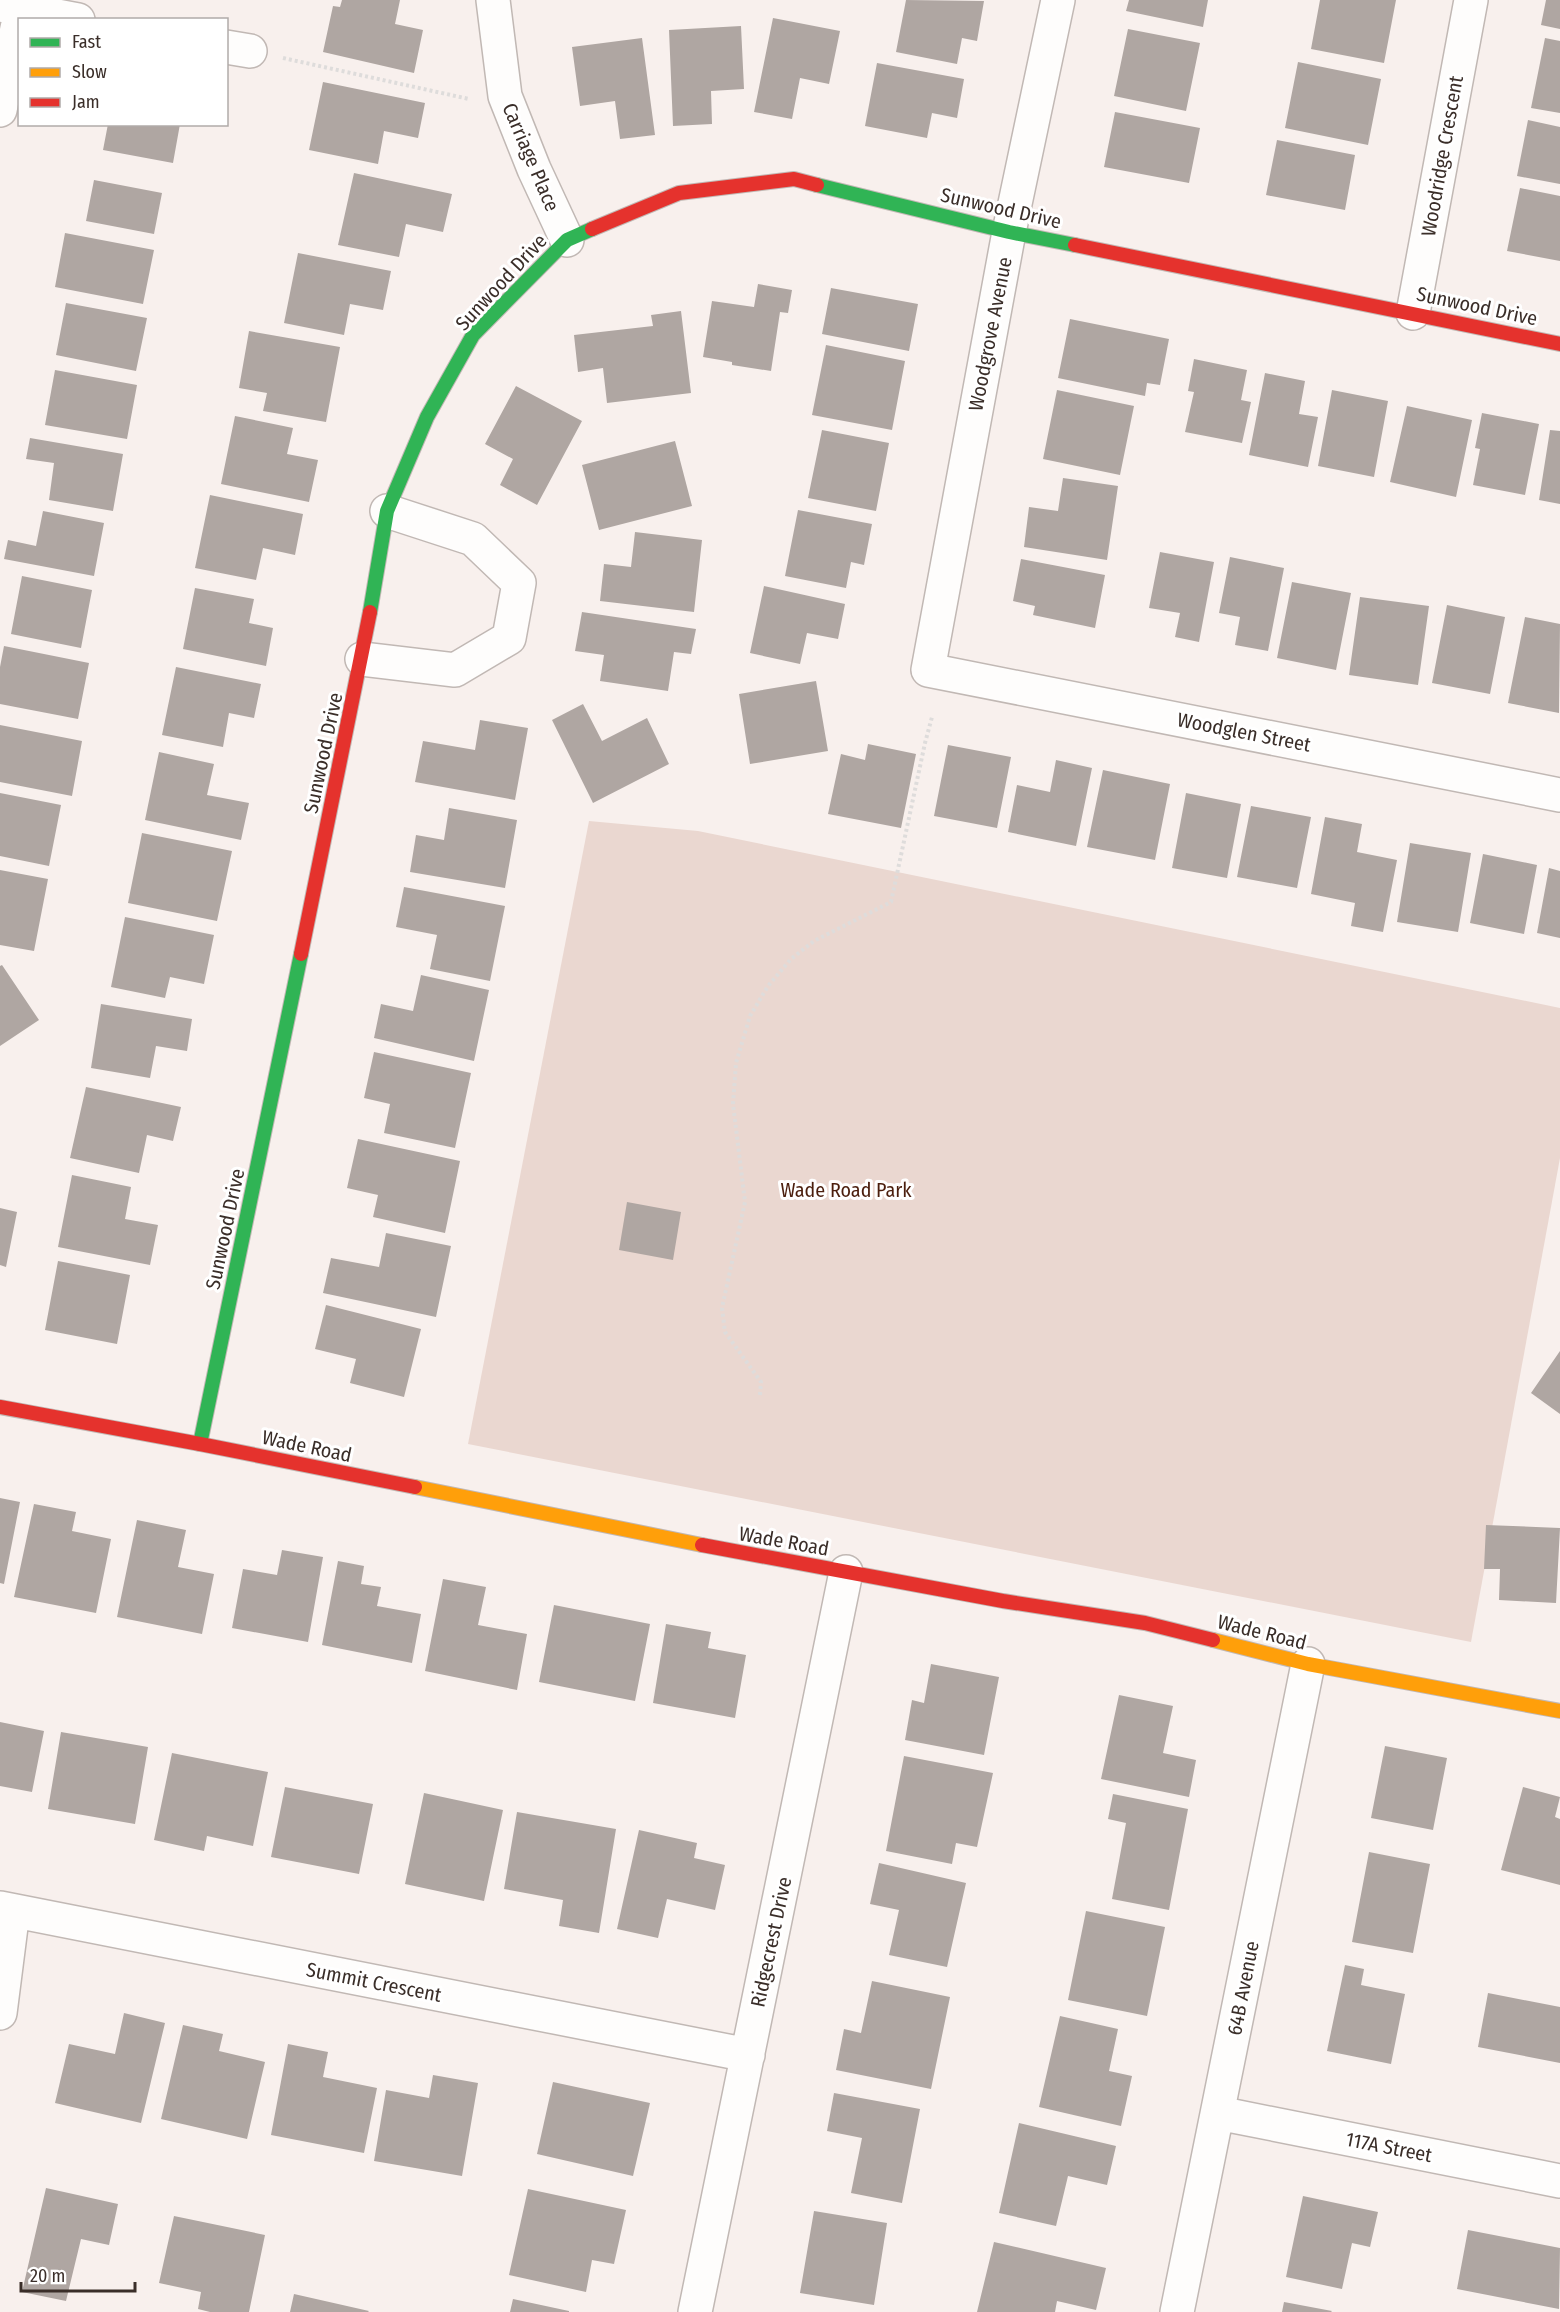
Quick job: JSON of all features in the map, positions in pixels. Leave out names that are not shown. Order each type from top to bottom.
[{"type":"street","name":"Carriage Place","points":[[493,0],[505,96],[534,169],[567,240]]},
{"type":"street","name":"Woodgrove Avenue","points":[[928,670],[1009,232],[1058,0]]},
{"type":"street","name":"Woodridge Crescent","points":[[1413,313],[1471,0]]},
{"type":"street","points":[[0,110],[11,7],[68,18]]},
{"type":"street","name":"Sunwood Drive","points":[[200,1444],[362,659],[387,512],[427,417],[473,335],[567,240],[679,193],[794,179],[1009,232],[1560,344]]},
{"type":"street","points":[[362,659],[455,670],[509,638],[519,583],[473,539],[387,512]]},
{"type":"street","name":"Woodglen Street","points":[[928,670],[1560,795]]},
{"type":"street","name":"Wade Road","points":[[0,1407],[200,1444],[846,1572],[1003,1601],[1145,1623],[1308,1664],[1560,1711]]},
{"type":"street","name":"Ridgecrest Drive","points":[[695,2312],[846,1572]]},
{"type":"street","name":"64B Avenue","points":[[1177,2312],[1308,1664]]},
{"type":"street","points":[[0,2013],[6,1910]]},
{"type":"street","name":"Summit Crescent","points":[[6,1910],[748,2055]]},
{"type":"street","name":"117A Street","points":[[1218,2113],[1560,2181]]},
{"type":"path","points":[[238,49],[477,101]]},
{"type":"path","points":[[760,1395],[761,1382],[725,1332],[722,1320],[722,1308],[745,1202],[733,1104],[736,1063],[742,1038],[750,1016],[768,986],[791,959],[814,941],[891,902],[932,717]]},
{"type":"green space","name":"Wade Road Park","points":[[589,821],[698,831],[1560,1008],[1560,1158],[1471,1642],[468,1444]]},
{"type":"building","points":[[342,0],[400,0],[395,24],[423,30],[414,73],[323,52],[333,6],[340,7]]},
{"type":"building","points":[[906,0],[984,1],[977,41],[962,38],[957,64],[896,52]]},
{"type":"building","points":[[1129,0],[1208,0],[1203,27],[1126,11]]},
{"type":"building","points":[[1320,0],[1396,0],[1384,63],[1311,49]]},
{"type":"building","points":[[1546,0],[1560,0],[1560,29],[1541,25]]},
{"type":"building","points":[[773,18],[840,31],[829,84],[800,78],[792,119],[754,112]]},
{"type":"building","points":[[741,26],[744,89],[711,91],[712,124],[673,126],[669,30]]},
{"type":"building","points":[[1128,29],[1200,43],[1186,111],[1114,96]]},
{"type":"building","points":[[642,38],[655,135],[620,139],[615,101],[580,106],[572,47]]},
{"type":"building","points":[[1545,38],[1560,41],[1560,113],[1531,108]]},
{"type":"building","points":[[1298,62],[1381,79],[1368,145],[1285,128]]},
{"type":"building","points":[[877,63],[964,79],[957,118],[932,113],[927,138],[865,126]]},
{"type":"building","points":[[323,82],[425,103],[418,138],[384,131],[378,164],[309,150]]},
{"type":"building","points":[[1115,112],[1200,128],[1189,183],[1104,167]]},
{"type":"building","points":[[1528,120],[1560,127],[1560,184],[1517,176]]},
{"type":"building","points":[[108,126],[180,126],[173,163],[103,150]]},
{"type":"building","points":[[1277,140],[1355,155],[1345,210],[1266,195]]},
{"type":"building","points":[[354,173],[452,194],[443,232],[406,224],[399,257],[338,245]]},
{"type":"building","points":[[94,180],[162,193],[154,234],[86,221]]},
{"type":"building","points":[[1520,188],[1560,196],[1560,261],[1507,251]]},
{"type":"building","points":[[65,233],[154,250],[143,304],[55,287]]},
{"type":"building","points":[[298,253],[391,271],[383,310],[350,304],[344,335],[284,323]]},
{"type":"building","points":[[758,284],[792,290],[788,313],[780,312],[771,371],[732,365],[732,362],[703,357],[712,301],[754,307]]},
{"type":"building","points":[[831,288],[918,304],[909,351],[822,334]]},
{"type":"building","points":[[66,303],[147,318],[136,371],[56,355]]},
{"type":"building","points":[[681,311],[691,393],[607,403],[603,368],[578,372],[574,335],[653,326],[651,315]]},
{"type":"building","points":[[1070,319],[1169,339],[1160,385],[1147,383],[1145,396],[1058,378]]},
{"type":"building","points":[[249,331],[340,347],[326,422],[263,411],[267,393],[239,388]]},
{"type":"building","points":[[826,345],[905,361],[892,430],[812,415]]},
{"type":"building","points":[[1194,359],[1247,370],[1241,400],[1251,402],[1242,443],[1185,432],[1194,392],[1188,391]]},
{"type":"building","points":[[55,370],[137,385],[127,439],[45,425]]},
{"type":"building","points":[[1265,373],[1305,381],[1299,414],[1318,417],[1308,467],[1249,455]]},
{"type":"building","points":[[516,386],[582,421],[537,505],[500,485],[513,459],[485,444]]},
{"type":"building","points":[[1057,390],[1134,406],[1120,475],[1043,459]]},
{"type":"building","points":[[1332,390],[1388,401],[1374,477],[1318,466]]},
{"type":"building","points":[[1407,406],[1472,420],[1456,497],[1390,482]]},
{"type":"building","points":[[1482,413],[1539,424],[1525,495],[1473,485],[1480,449],[1475,448]]},
{"type":"building","points":[[235,416],[293,428],[287,454],[318,460],[309,502],[221,484]]},
{"type":"building","points":[[822,430],[889,443],[876,511],[808,498]]},
{"type":"building","points":[[1550,430],[1560,431],[1560,504],[1539,500]]},
{"type":"building","points":[[30,438],[123,454],[113,511],[49,500],[54,463],[26,459]]},
{"type":"building","points":[[675,441],[692,506],[599,530],[582,465]]},
{"type":"building","points":[[1063,478],[1118,486],[1107,560],[1024,547],[1029,507],[1058,511]]},
{"type":"building","points":[[210,495],[303,514],[295,555],[263,548],[256,580],[195,568]]},
{"type":"building","points":[[798,510],[872,524],[864,565],[851,562],[846,588],[785,576]]},
{"type":"building","points":[[43,511],[104,523],[94,576],[4,559],[8,540],[36,546]]},
{"type":"building","points":[[635,532],[702,540],[694,612],[600,601],[604,564],[631,567]]},
{"type":"building","points":[[1160,552],[1214,562],[1199,642],[1175,637],[1180,613],[1149,608]]},
{"type":"building","points":[[1230,557],[1284,568],[1268,651],[1235,645],[1240,617],[1219,613]]},
{"type":"building","points":[[1021,559],[1105,575],[1095,628],[1033,615],[1035,606],[1013,601]]},
{"type":"building","points":[[22,576],[92,590],[81,648],[11,634]]},
{"type":"building","points":[[1292,582],[1351,593],[1336,670],[1277,658]]},
{"type":"building","points":[[764,586],[845,604],[838,639],[807,633],[800,664],[750,653]]},
{"type":"building","points":[[195,588],[254,599],[249,623],[273,628],[266,666],[183,649]]},
{"type":"building","points":[[1360,597],[1429,606],[1418,685],[1349,675]]},
{"type":"building","points":[[1447,605],[1505,617],[1490,694],[1432,683]]},
{"type":"building","points":[[582,612],[696,629],[691,654],[674,652],[668,691],[600,681],[604,655],[575,651]]},
{"type":"building","points":[[1525,617],[1560,624],[1559,713],[1508,703]]},
{"type":"building","points":[[4,646],[89,663],[78,719],[0,704],[0,667]]},
{"type":"building","points":[[176,667],[261,684],[254,718],[229,713],[223,747],[162,735]]},
{"type":"building","points":[[816,681],[828,751],[750,764],[739,694]]},
{"type":"building","points":[[583,704],[602,741],[647,718],[669,764],[593,803],[552,720]]},
{"type":"building","points":[[480,720],[528,728],[515,800],[415,782],[423,741],[475,750]]},
{"type":"building","points":[[0,725],[82,741],[72,796],[0,782]]},
{"type":"building","points":[[868,744],[916,754],[901,828],[828,814],[841,754],[865,760]]},
{"type":"building","points":[[948,745],[1011,757],[997,828],[934,816]]},
{"type":"building","points":[[159,752],[214,764],[207,795],[249,803],[241,840],[145,820]]},
{"type":"building","points":[[1056,760],[1092,768],[1076,846],[1008,832],[1017,785],[1050,792]]},
{"type":"building","points":[[1103,770],[1170,784],[1155,860],[1087,847]]},
{"type":"building","points":[[0,793],[61,805],[49,866],[0,856]]},
{"type":"building","points":[[1186,793],[1241,804],[1227,878],[1172,868]]},
{"type":"building","points":[[1251,806],[1311,817],[1297,888],[1237,877]]},
{"type":"building","points":[[449,808],[517,820],[505,888],[410,872],[416,835],[444,840]]},
{"type":"building","points":[[1325,817],[1362,824],[1357,852],[1397,860],[1383,932],[1351,926],[1355,903],[1311,894]]},
{"type":"building","points":[[142,833],[232,851],[217,921],[128,903]]},
{"type":"building","points":[[1410,843],[1471,853],[1458,932],[1397,922]]},
{"type":"building","points":[[1483,854],[1537,865],[1524,934],[1470,923]]},
{"type":"building","points":[[1549,868],[1560,871],[1560,938],[1537,933]]},
{"type":"building","points":[[0,870],[48,879],[34,951],[0,945]]},
{"type":"building","points":[[404,887],[505,906],[490,981],[430,969],[437,935],[396,927]]},
{"type":"building","points":[[125,917],[214,935],[204,984],[170,977],[165,998],[111,987]]},
{"type":"building","points":[[2,965],[39,1020],[0,1046],[0,966]]},
{"type":"building","points":[[421,975],[489,990],[474,1061],[374,1038],[381,1004],[413,1011]]},
{"type":"building","points":[[101,1004],[192,1019],[187,1051],[156,1046],[150,1078],[91,1068]]},
{"type":"building","points":[[374,1052],[471,1073],[455,1148],[384,1133],[390,1104],[364,1098]]},
{"type":"building","points":[[86,1087],[181,1107],[173,1141],[147,1135],[139,1173],[70,1158]]},
{"type":"building","points":[[358,1139],[460,1161],[445,1233],[373,1217],[378,1195],[347,1188]]},
{"type":"building","points":[[72,1175],[131,1187],[125,1219],[158,1225],[150,1265],[58,1247]]},
{"type":"building","points":[[627,1202],[681,1212],[673,1260],[619,1250]]},
{"type":"building","points":[[0,1208],[17,1212],[6,1267],[0,1265]]},
{"type":"building","points":[[386,1233],[451,1246],[436,1317],[323,1293],[331,1258],[379,1267]]},
{"type":"building","points":[[58,1261],[130,1275],[117,1344],[45,1330]]},
{"type":"building","points":[[326,1305],[421,1329],[404,1397],[350,1383],[356,1359],[315,1349]]},
{"type":"building","points":[[1560,1351],[1560,1414],[1531,1393]]},
{"type":"building","points":[[0,1498],[20,1502],[4,1584],[0,1583]]},
{"type":"building","points":[[34,1504],[76,1512],[72,1531],[111,1539],[96,1613],[14,1597]]},
{"type":"building","points":[[137,1520],[186,1530],[178,1567],[214,1574],[202,1634],[117,1617]]},
{"type":"building","points":[[1486,1525],[1560,1528],[1556,1603],[1499,1600],[1500,1569],[1484,1569]]},
{"type":"building","points":[[282,1550],[323,1557],[308,1642],[232,1628],[243,1569],[277,1575]]},
{"type":"building","points":[[338,1561],[364,1566],[361,1584],[381,1587],[377,1606],[421,1614],[412,1663],[322,1645]]},
{"type":"building","points":[[443,1579],[486,1587],[478,1625],[527,1634],[517,1690],[425,1671]]},
{"type":"building","points":[[554,1605],[650,1624],[635,1701],[539,1682]]},
{"type":"building","points":[[666,1624],[711,1632],[708,1648],[746,1655],[735,1718],[653,1703]]},
{"type":"building","points":[[931,1664],[999,1677],[984,1755],[905,1740],[912,1700],[924,1703]]},
{"type":"building","points":[[1119,1695],[1173,1706],[1163,1753],[1196,1760],[1189,1797],[1101,1779]]},
{"type":"building","points":[[0,1722],[44,1731],[32,1792],[0,1786]]},
{"type":"building","points":[[61,1732],[148,1747],[135,1824],[48,1809]]},
{"type":"building","points":[[1385,1746],[1447,1758],[1433,1830],[1371,1818]]},
{"type":"building","points":[[172,1753],[268,1772],[253,1846],[207,1836],[204,1851],[154,1840]]},
{"type":"building","points":[[904,1756],[993,1773],[977,1847],[956,1843],[952,1864],[886,1851]]},
{"type":"building","points":[[285,1787],[373,1804],[359,1874],[271,1857]]},
{"type":"building","points":[[1523,1787],[1560,1797],[1555,1817],[1560,1819],[1560,1885],[1501,1870]]},
{"type":"building","points":[[424,1793],[503,1810],[484,1901],[405,1884]]},
{"type":"building","points":[[1113,1794],[1188,1809],[1169,1910],[1112,1899],[1126,1823],[1108,1819]]},
{"type":"building","points":[[517,1812],[616,1829],[599,1933],[559,1926],[563,1900],[504,1889]]},
{"type":"building","points":[[639,1830],[697,1843],[694,1858],[725,1865],[715,1910],[667,1899],[658,1938],[617,1929]]},
{"type":"building","points":[[1369,1852],[1430,1864],[1413,1953],[1352,1942]]},
{"type":"building","points":[[879,1863],[966,1883],[947,1967],[889,1955],[899,1910],[870,1904]]},
{"type":"building","points":[[1086,1911],[1165,1927],[1147,2016],[1068,2000]]},
{"type":"building","points":[[1345,1965],[1364,1969],[1361,1985],[1405,1994],[1391,2064],[1327,2051]]},
{"type":"building","points":[[872,1981],[950,1997],[931,2089],[836,2070],[844,2029],[861,2033]]},
{"type":"building","points":[[1488,1993],[1560,2007],[1560,2063],[1478,2047]]},
{"type":"building","points":[[124,2013],[165,2023],[141,2123],[55,2103],[69,2044],[115,2054]]},
{"type":"building","points":[[1060,2016],[1118,2029],[1109,2071],[1132,2076],[1121,2126],[1039,2107]]},
{"type":"building","points":[[183,2025],[223,2034],[219,2051],[265,2062],[247,2139],[161,2119]]},
{"type":"building","points":[[288,2044],[328,2052],[323,2077],[377,2088],[364,2153],[271,2135]]},
{"type":"building","points":[[433,2075],[478,2083],[462,2176],[374,2161],[386,2090],[429,2098]]},
{"type":"building","points":[[553,2082],[650,2103],[633,2176],[537,2154]]},
{"type":"building","points":[[834,2093],[920,2109],[902,2203],[851,2193],[862,2138],[827,2131]]},
{"type":"building","points":[[1019,2123],[1116,2146],[1107,2185],[1068,2176],[1056,2226],[999,2213]]},
{"type":"building","points":[[46,2188],[118,2204],[109,2245],[81,2239],[66,2301],[22,2292]]},
{"type":"building","points":[[528,2189],[626,2210],[614,2264],[592,2260],[586,2292],[509,2275]]},
{"type":"building","points":[[1303,2196],[1378,2212],[1370,2247],[1352,2243],[1342,2289],[1286,2277]]},
{"type":"building","points":[[814,2211],[887,2223],[874,2305],[800,2293]]},
{"type":"building","points":[[174,2216],[265,2235],[249,2312],[210,2312],[198,2309],[201,2292],[159,2283]]},
{"type":"building","points":[[1468,2230],[1560,2248],[1559,2309],[1457,2289]]},
{"type":"building","points":[[994,2242],[1106,2268],[1096,2310],[1057,2301],[1055,2312],[977,2312]]},
{"type":"building","points":[[294,2294],[369,2311],[290,2312]]},
{"type":"building","points":[[513,2299],[569,2311],[569,2312],[510,2312]]},
{"type":"building","points":[[1284,2302],[1332,2311],[1282,2312]]},
{"type":"traffic: fast","points":[[817,185],[1009,232],[1075,245]]},
{"type":"traffic: fast","points":[[370,612],[387,511],[427,417],[473,335],[567,240],[592,229]]},
{"type":"traffic: fast","points":[[200,1444],[301,954]]},
{"type":"traffic: slow","points":[[415,1487],[702,1545]]},
{"type":"traffic: slow","points":[[1213,1640],[1308,1664],[1560,1711]]},
{"type":"traffic: jam","points":[[592,229],[679,193],[794,179],[817,185]]},
{"type":"traffic: jam","points":[[1075,245],[1560,344]]},
{"type":"traffic: jam","points":[[301,954],[370,612]]},
{"type":"traffic: jam","points":[[0,1407],[415,1487]]},
{"type":"traffic: jam","points":[[702,1545],[1003,1601],[1145,1623],[1213,1640]]}]
